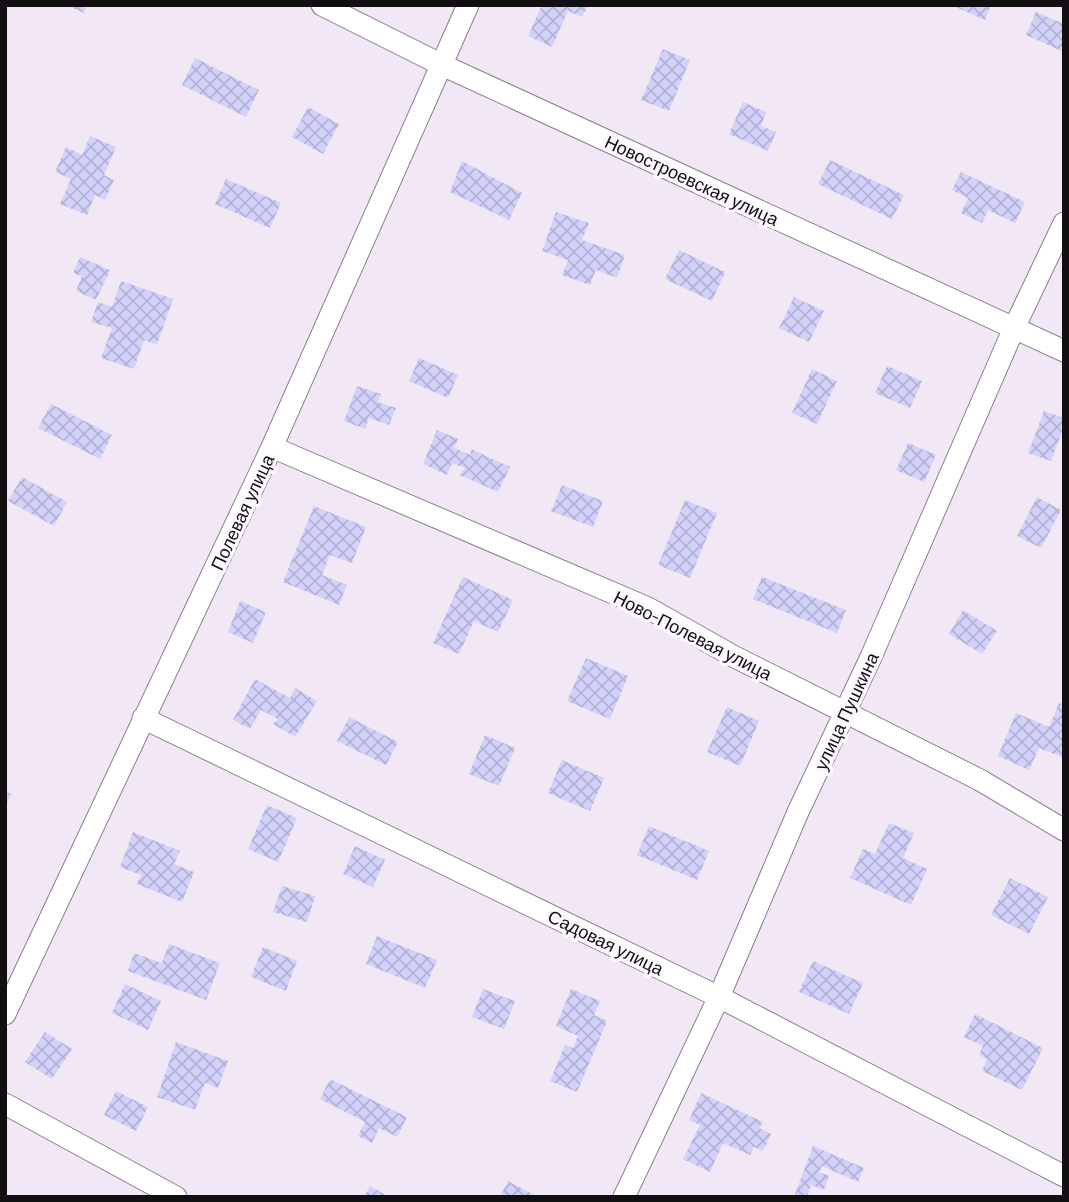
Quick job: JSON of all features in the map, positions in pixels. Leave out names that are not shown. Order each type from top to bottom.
[{"type":"street","name":"Новостроевская улица","points":[[321,5],[440,64],[1064,351]]},
{"type":"street","name":"Полевая улица","points":[[5,1014],[272,447],[468,5]]},
{"type":"street","name":"улица Пушкина","points":[[624,1197],[719,997],[1013,328],[1064,223]]},
{"type":"street","name":"Ново-Полевая улица","points":[[272,447],[648,608],[733,656],[980,780],[1064,830]]},
{"type":"street","name":"Садовая улица","points":[[143,718],[719,997],[1064,1176]]},
{"type":"street","points":[[5,1104],[176,1197]]},
{"type":"building","points":[[66,5],[87,5],[84,13]]},
{"type":"building","points":[[542,5],[588,5],[582,17],[568,11],[552,47],[528,36]]},
{"type":"building","points":[[951,5],[991,5],[985,20]]},
{"type":"building","points":[[1036,12],[1064,24],[1064,52],[1026,35]]},
{"type":"building","points":[[663,49],[690,60],[669,111],[641,100]]},
{"type":"building","points":[[195,58],[259,90],[246,117],[182,85]]},
{"type":"building","points":[[743,102],[766,112],[761,126],[776,132],[768,151],[729,134]]},
{"type":"building","points":[[308,107],[339,124],[323,154],[292,137]]},
{"type":"building","points":[[90,136],[116,147],[104,175],[114,180],[105,200],[95,195],[87,215],[60,204],[71,179],[55,172],[66,147],[82,155]]},
{"type":"building","points":[[830,160],[904,195],[892,219],[818,184]]},
{"type":"building","points":[[462,161],[522,193],[509,220],[450,192]]},
{"type":"building","points":[[961,172],[1025,202],[1015,223],[988,210],[982,223],[961,213],[968,198],[952,190]]},
{"type":"building","points":[[226,179],[281,203],[270,228],[215,204]]},
{"type":"building","points":[[556,212],[589,223],[582,240],[625,255],[617,278],[596,270],[590,285],[562,275],[568,260],[542,251]]},
{"type":"building","points":[[679,250],[725,272],[712,301],[665,279]]},
{"type":"building","points":[[80,257],[110,270],[96,300],[76,291],[82,276],[73,273]]},
{"type":"building","points":[[121,281],[173,299],[157,345],[144,340],[134,369],[101,358],[112,328],[91,322],[98,302],[112,307]]},
{"type":"building","points":[[794,297],[824,311],[809,342],[779,328]]},
{"type":"building","points":[[419,358],[458,375],[448,398],[409,381]]},
{"type":"building","points":[[887,366],[922,381],[910,408],[875,393]]},
{"type":"building","points":[[812,369],[837,381],[817,424],[792,413]]},
{"type":"building","points":[[357,386],[381,394],[378,402],[396,408],[389,425],[369,418],[365,429],[344,421]]},
{"type":"building","points":[[51,404],[112,435],[100,459],[38,428]]},
{"type":"building","points":[[1044,411],[1064,418],[1064,426],[1051,461],[1028,453]]},
{"type":"building","points":[[437,430],[458,439],[454,448],[471,455],[471,449],[510,467],[498,492],[460,475],[465,468],[452,463],[447,475],[423,464]]},
{"type":"building","points":[[908,443],[936,455],[924,482],[896,470]]},
{"type":"building","points":[[22,477],[67,502],[54,526],[8,501]]},
{"type":"building","points":[[562,485],[603,501],[593,527],[551,511]]},
{"type":"building","points":[[1037,497],[1061,510],[1041,548],[1017,536]]},
{"type":"building","points":[[685,500],[717,513],[690,578],[658,565]]},
{"type":"building","points":[[314,506],[366,527],[352,563],[330,555],[322,575],[347,585],[339,605],[283,582]]},
{"type":"building","points":[[463,577],[513,600],[498,632],[474,621],[459,654],[433,643]]},
{"type":"building","points":[[762,577],[846,610],[837,633],[753,599]]},
{"type":"building","points":[[240,601],[266,612],[253,643],[228,632]]},
{"type":"building","points":[[963,610],[997,631],[982,654],[949,634]]},
{"type":"building","points":[[586,658],[628,676],[610,719],[567,701]]},
{"type":"building","points":[[255,679],[290,698],[295,688],[317,701],[295,737],[273,724],[278,719],[261,710],[250,729],[233,720]]},
{"type":"building","points":[[1059,703],[1064,705],[1062,757],[1039,748],[1029,770],[998,756],[1016,713],[1049,727]]},
{"type":"building","points":[[727,707],[759,721],[740,766],[707,752]]},
{"type":"building","points":[[349,717],[398,742],[386,765],[337,741]]},
{"type":"building","points":[[485,735],[515,748],[499,786],[469,774]]},
{"type":"building","points":[[562,760],[604,778],[590,811],[548,793]]},
{"type":"building","points":[[5,791],[11,794],[5,808]]},
{"type":"building","points":[[267,805],[297,818],[278,862],[248,849]]},
{"type":"building","points":[[889,823],[914,833],[903,858],[927,869],[911,905],[850,878],[863,849],[875,854]]},
{"type":"building","points":[[649,826],[709,851],[697,880],[637,855]]},
{"type":"building","points":[[133,832],[180,851],[174,864],[194,872],[182,902],[137,884],[141,875],[120,867]]},
{"type":"building","points":[[355,846],[385,860],[373,887],[343,874]]},
{"type":"building","points":[[1010,878],[1048,897],[1029,934],[991,915]]},
{"type":"building","points":[[282,886],[315,896],[307,922],[273,912]]},
{"type":"building","points":[[377,936],[437,960],[425,988],[366,964]]},
{"type":"building","points":[[169,944],[220,963],[206,1000],[128,971],[134,953],[162,963]]},
{"type":"building","points":[[263,947],[297,961],[286,991],[251,977]]},
{"type":"building","points":[[813,961],[863,983],[849,1014],[799,992]]},
{"type":"building","points":[[125,984],[161,1001],[148,1030],[112,1013]]},
{"type":"building","points":[[483,989],[515,1001],[504,1029],[472,1017]]},
{"type":"building","points":[[571,989],[600,1001],[594,1015],[607,1021],[577,1092],[550,1081],[565,1045],[573,1048],[578,1036],[556,1026]]},
{"type":"building","points":[[975,1014],[1043,1048],[1022,1090],[982,1071],[987,1059],[979,1055],[983,1046],[964,1037]]},
{"type":"building","points":[[45,1032],[72,1049],[52,1079],[25,1062]]},
{"type":"building","points":[[176,1042],[228,1061],[218,1088],[205,1083],[195,1110],[157,1097]]},
{"type":"building","points":[[330,1079],[407,1117],[397,1137],[379,1128],[372,1143],[358,1136],[365,1122],[320,1099]]},
{"type":"building","points":[[116,1091],[148,1107],[136,1131],[104,1115]]},
{"type":"building","points":[[701,1093],[763,1122],[759,1128],[771,1134],[763,1151],[754,1147],[750,1155],[723,1143],[710,1172],[683,1159],[700,1125],[689,1120]]},
{"type":"building","points":[[813,1146],[864,1168],[858,1182],[822,1166],[819,1172],[829,1176],[824,1190],[811,1185],[807,1197],[794,1197]]},
{"type":"building","points":[[508,1181],[538,1197],[500,1197]]},
{"type":"building","points":[[370,1186],[389,1197],[364,1197]]}]
